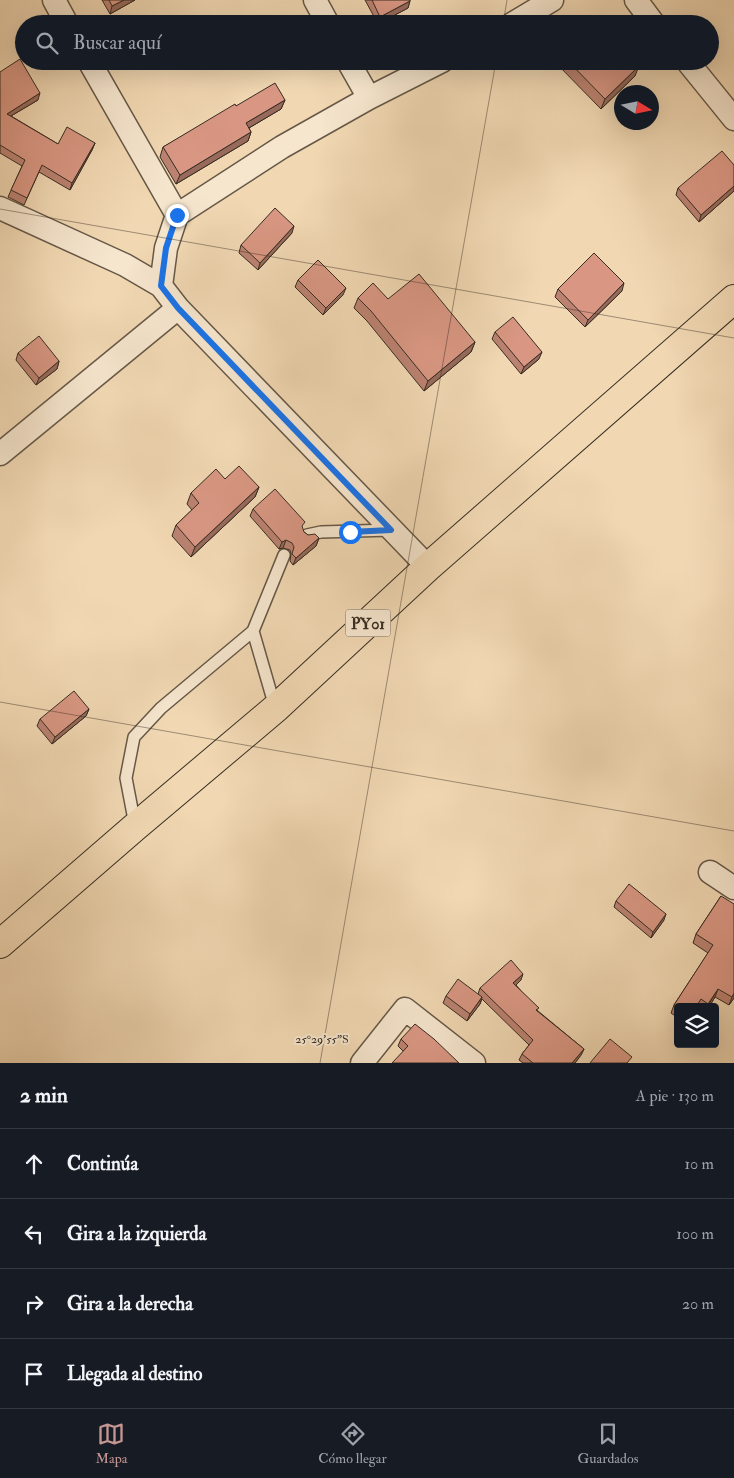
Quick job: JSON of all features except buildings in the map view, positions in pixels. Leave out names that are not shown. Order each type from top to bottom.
[{"type":"highway","name":"PY01","points":[[0,944],[276,708],[428,567],[734,299]]},
{"type":"street","points":[[54,0],[62,15]]},
{"type":"street","points":[[315,0],[323,15]]},
{"type":"street","points":[[527,15],[552,0]]},
{"type":"street","points":[[636,0],[647,15]]},
{"type":"street","points":[[94,70],[177,215]]},
{"type":"street","points":[[353,70],[369,98]]},
{"type":"street","points":[[161,286],[166,248],[177,215],[282,147],[369,98],[424,70]]},
{"type":"street","points":[[694,70],[734,119]]},
{"type":"street","points":[[0,208],[125,265],[161,286],[178,308],[428,567]]},
{"type":"street","points":[[0,454],[178,308]]},
{"type":"street","points":[[710,872],[734,888]]},
{"type":"street","points":[[362,1063],[405,1009],[474,1063]]},
{"type":"lane","points":[[307,535],[321,532],[391,530]]},
{"type":"lane","points":[[135,827],[126,778],[134,737],[161,708],[253,631],[284,555]]},
{"type":"lane","points":[[253,631],[276,708]]},
{"type":"route","points":[[177,215],[166,248],[161,286],[178,308],[391,530],[350,532]]}]
